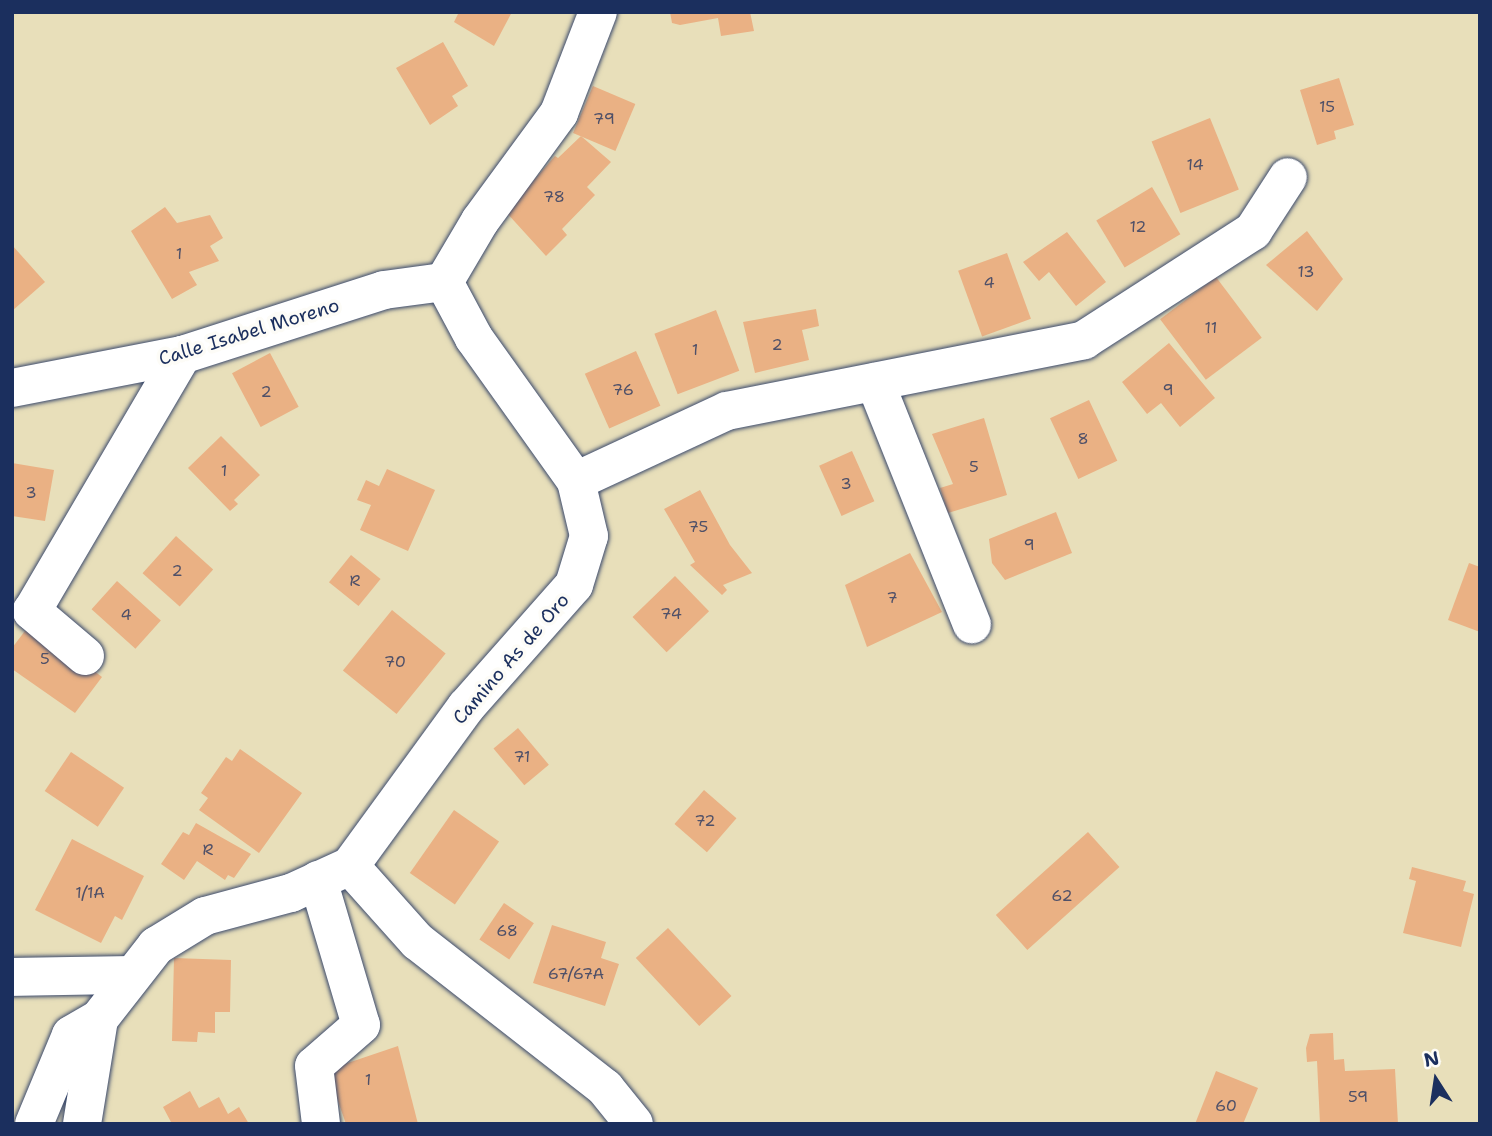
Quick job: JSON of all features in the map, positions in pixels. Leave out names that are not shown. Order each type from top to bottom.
[{"type":"street","points":[[444,282],[480,221],[559,113],[598,12]]},
{"type":"street","points":[[576,481],[727,411],[1084,340],[1252,231],[1288,177]]},
{"type":"street","name":"Calle Isabel Moreno","points":[[12,388],[182,355],[384,290],[444,282]]},
{"type":"street","name":"Camino As de Oro","points":[[82,1124],[99,1019],[129,975],[156,946],[205,916],[291,893],[334,873],[466,707],[574,585],[589,536],[576,481],[474,338],[444,282]]},
{"type":"street","points":[[85,656],[33,611],[182,355]]},
{"type":"street","points":[[875,382],[972,624]]},
{"type":"street","points":[[321,1124],[314,1066],[361,1026],[334,873]]},
{"type":"street","points":[[334,873],[605,1088],[634,1124]]},
{"type":"street","points":[[12,976],[129,975]]},
{"type":"street","points":[[34,1124],[71,1035],[99,1019]]},
{"type":"building","points":[[459,12],[512,12],[494,46],[454,22]]},
{"type":"building","points":[[670,12],[750,12],[754,31],[721,36],[718,18],[680,25],[672,23]]},
{"type":"building","points":[[443,42],[468,86],[452,96],[458,106],[430,125],[396,68]]},
{"type":"building","points":[[1339,78],[1354,125],[1334,131],[1336,139],[1317,145],[1300,90]]},
{"type":"building","points":[[593,86],[635,104],[615,151],[573,133]]},
{"type":"building","points":[[1210,118],[1239,189],[1180,213],[1152,142]]},
{"type":"building","points":[[581,136],[611,162],[587,187],[595,195],[562,229],[567,235],[546,256],[506,212],[555,156],[558,158]]},
{"type":"building","points":[[1152,187],[1180,234],[1125,268],[1096,220]]},
{"type":"building","points":[[165,207],[177,223],[210,215],[223,238],[210,246],[219,261],[189,272],[197,285],[172,299],[131,231]]},
{"type":"building","points":[[1307,231],[1343,279],[1317,311],[1266,265]]},
{"type":"building","points":[[1067,232],[1106,282],[1076,306],[1049,272],[1039,281],[1023,262]]},
{"type":"building","points":[[12,245],[45,282],[12,311]]},
{"type":"building","points":[[1007,253],[1031,319],[982,337],[958,271]]},
{"type":"building","points":[[1216,277],[1262,338],[1206,380],[1160,319]]},
{"type":"building","points":[[816,309],[819,326],[802,330],[809,360],[755,373],[743,322]]},
{"type":"building","points":[[716,310],[739,371],[678,394],[654,334]]},
{"type":"building","points":[[1169,343],[1215,398],[1180,427],[1161,403],[1147,414],[1122,382]]},
{"type":"building","points":[[636,351],[660,406],[609,429],[585,374]]},
{"type":"building","points":[[270,353],[299,407],[261,427],[232,373]]},
{"type":"building","points":[[1089,400],[1117,461],[1078,479],[1050,418]]},
{"type":"building","points":[[984,418],[1007,495],[948,513],[940,488],[953,484],[932,434]]},
{"type":"building","points":[[221,436],[260,475],[234,500],[238,504],[230,511],[188,468]]},
{"type":"building","points":[[852,451],[874,501],[841,516],[819,466]]},
{"type":"building","points":[[12,463],[54,470],[45,521],[12,516]]},
{"type":"building","points":[[387,469],[435,490],[408,551],[360,530],[371,505],[357,500],[366,480],[379,486]]},
{"type":"building","points":[[700,490],[730,545],[752,573],[723,585],[727,590],[722,595],[690,565],[695,562],[664,509]]},
{"type":"building","points":[[1056,512],[1072,553],[1005,580],[992,563],[989,539]]},
{"type":"building","points":[[176,536],[213,569],[180,607],[143,573]]},
{"type":"building","points":[[910,553],[942,612],[867,647],[845,585]]},
{"type":"building","points":[[351,555],[381,579],[359,606],[329,582]]},
{"type":"building","points":[[1469,563],[1480,567],[1480,632],[1448,620]]},
{"type":"building","points":[[675,576],[709,611],[667,652],[633,617]]},
{"type":"building","points":[[117,581],[161,620],[135,649],[92,609]]},
{"type":"building","points":[[392,610],[446,653],[397,714],[343,671]]},
{"type":"building","points":[[31,623],[102,677],[75,713],[12,669],[12,648]]},
{"type":"building","points":[[518,728],[549,765],[524,785],[493,749]]},
{"type":"building","points":[[240,749],[302,793],[259,853],[199,810],[208,798],[201,793],[226,757],[232,761]]},
{"type":"building","points":[[71,752],[124,788],[98,827],[45,791]]},
{"type":"building","points":[[704,790],[736,818],[707,852],[674,824]]},
{"type":"building","points":[[454,810],[499,842],[455,905],[410,873]]},
{"type":"building","points":[[196,823],[251,854],[234,878],[228,875],[225,880],[197,861],[184,880],[161,864],[183,832],[189,835]]},
{"type":"building","points":[[1088,832],[1119,867],[1027,950],[996,915]]},
{"type":"building","points":[[72,839],[144,876],[122,920],[115,916],[101,943],[35,910]]},
{"type":"building","points":[[1412,867],[1466,881],[1463,891],[1474,894],[1461,947],[1403,933],[1416,881],[1409,879]]},
{"type":"building","points":[[504,903],[534,923],[509,960],[479,939]]},
{"type":"building","points":[[552,925],[606,942],[601,958],[619,964],[605,1006],[533,983]]},
{"type":"building","points":[[668,928],[731,996],[699,1026],[636,958]]},
{"type":"building","points":[[174,958],[231,960],[230,1012],[215,1012],[215,1033],[198,1032],[197,1042],[172,1041]]},
{"type":"building","points":[[1333,1033],[1334,1060],[1344,1059],[1345,1071],[1395,1069],[1398,1124],[1320,1124],[1317,1061],[1307,1062],[1306,1048],[1310,1034]]},
{"type":"building","points":[[398,1046],[418,1124],[346,1124],[327,1070]]},
{"type":"building","points":[[1216,1071],[1258,1088],[1243,1124],[1195,1124]]},
{"type":"building","points":[[190,1091],[199,1108],[219,1097],[228,1114],[239,1107],[249,1124],[172,1124],[163,1107]]}]
